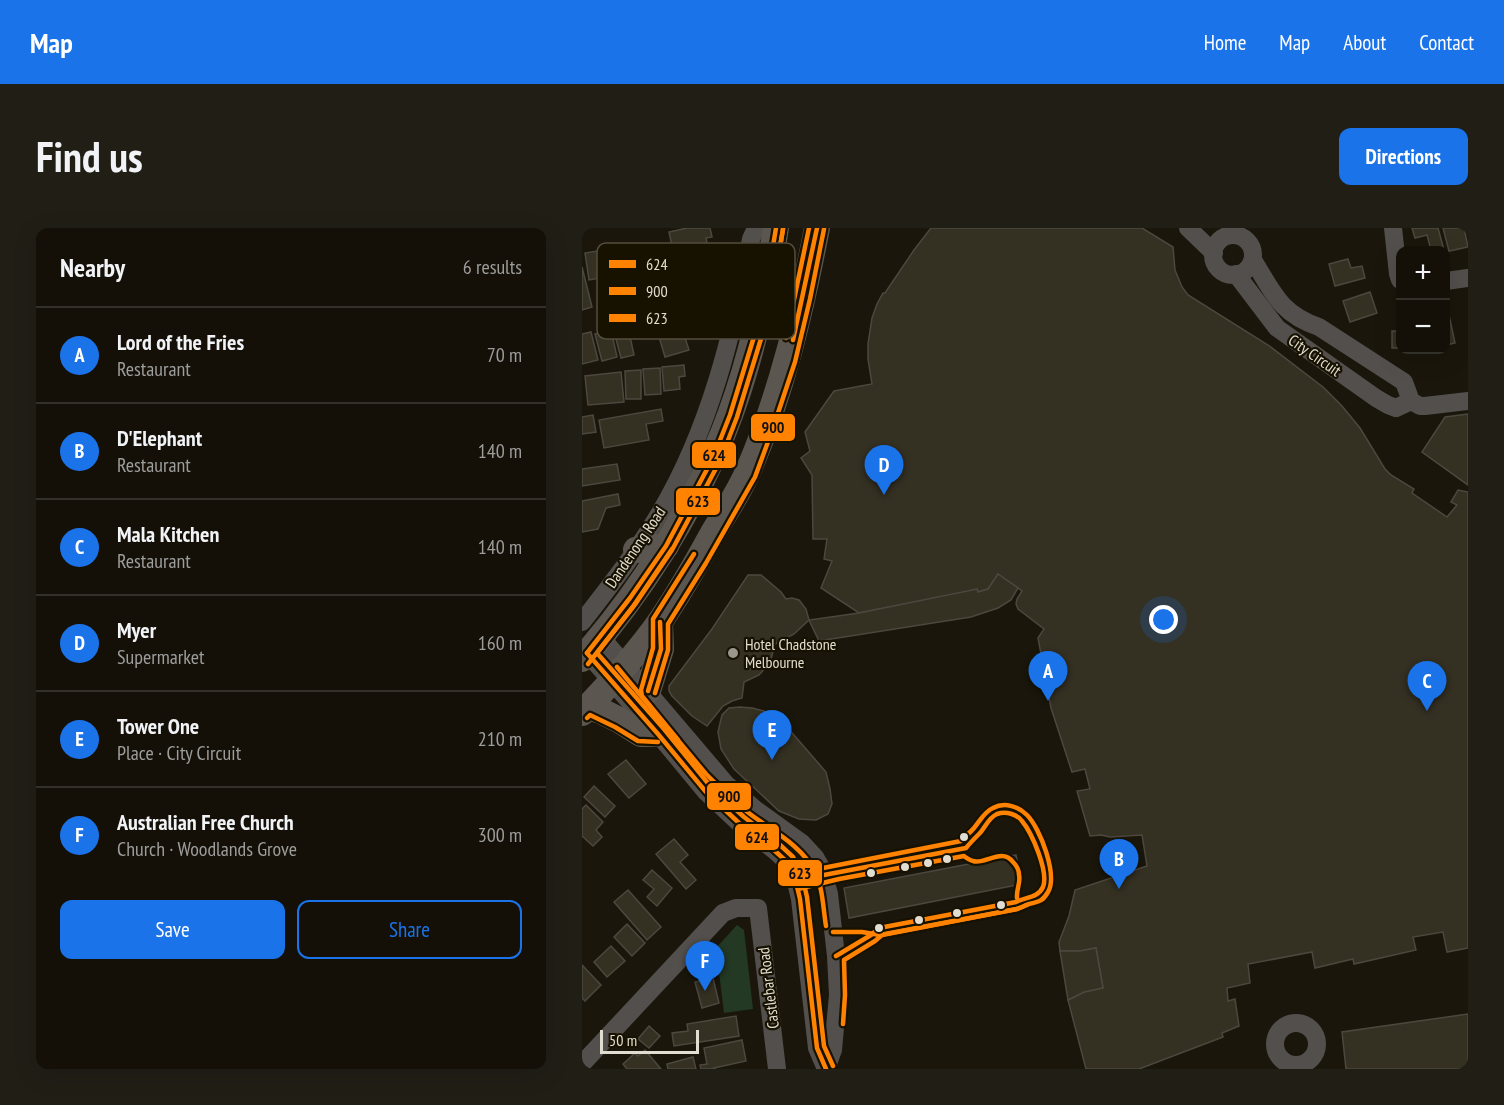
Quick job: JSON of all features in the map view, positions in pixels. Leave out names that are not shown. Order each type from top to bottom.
[{"type":"highway","points":[[774,243],[776,228]]},
{"type":"highway","points":[[795,331],[817,228]]},
{"type":"highway","points":[[588,643],[630,598],[666,546],[705,473],[730,415],[753,339]]},
{"type":"highway","points":[[585,710],[660,622],[748,473],[772,409],[793,339]]},
{"type":"highway","points":[[636,550],[666,546]]},
{"type":"highway","points":[[648,691],[661,649],[660,622]]},
{"type":"highway","points":[[585,710],[601,711],[641,734],[658,734]]},
{"type":"street","points":[[1188,228],[1214,253]]},
{"type":"street","points":[[1393,228],[1396,256]]},
{"type":"street","points":[[1224,232],[1239,236],[1249,242],[1253,260],[1246,270],[1228,274],[1216,264],[1214,253],[1224,232]]},
{"type":"street","name":"City Circuit","points":[[1253,260],[1269,288],[1285,309],[1306,323],[1319,327],[1404,382],[1411,401],[1420,406],[1468,401]]},
{"type":"street","name":"City Circuit","points":[[1236,274],[1270,320],[1287,335],[1388,405],[1396,408],[1411,401]]},
{"type":"street","points":[[1450,280],[1468,278]]},
{"type":"street","name":"Dandenong Road","points":[[588,643],[636,550],[666,501],[691,449],[720,373],[729,339]]},
{"type":"street","points":[[588,643],[618,673],[658,734],[715,801],[777,852],[791,869],[800,899],[817,1048],[826,1069]]},
{"type":"street","points":[[618,673],[648,691],[726,784],[755,809],[802,843],[822,869],[829,894],[838,995],[834,1050],[826,1069]]},
{"type":"street","name":"Castlebar Road","points":[[582,1064],[723,913],[736,908],[758,908],[777,1069]]},
{"type":"street","points":[[1318,1044],[1313,1057],[1298,1066],[1286,1066],[1276,1053],[1275,1044],[1279,1031],[1286,1025],[1294,1023],[1306,1025],[1315,1034],[1318,1044],[1322,1069]]},
{"type":"green space","points":[[737,925],[744,930],[753,1009],[724,1013],[716,948]]},
{"type":"building","points":[[687,228],[710,228],[712,237],[706,238],[707,243],[671,243],[669,232]]},
{"type":"building","points":[[931,228],[1142,228],[1173,247],[1175,270],[1188,295],[1268,345],[1323,387],[1360,428],[1385,469],[1414,489],[1412,493],[1447,517],[1457,505],[1451,502],[1458,490],[1468,492],[1468,948],[1447,952],[1443,932],[1413,937],[1416,950],[1354,964],[1353,959],[1315,968],[1312,952],[1248,964],[1250,983],[1227,988],[1228,1001],[1235,999],[1239,1026],[1222,1033],[1223,1037],[1139,1069],[1086,1069],[1068,1000],[1084,992],[1103,988],[1096,948],[1060,951],[1059,942],[1069,916],[1075,890],[1147,866],[1142,835],[1090,836],[1077,791],[1090,789],[1085,769],[1072,772],[1051,708],[1038,638],[1044,629],[1018,609],[1017,599],[1022,591],[998,574],[988,589],[978,592],[977,589],[859,613],[821,588],[832,561],[824,559],[827,539],[813,539],[812,475],[801,458],[810,451],[805,432],[834,391],[872,384],[868,344],[872,318],[877,304]]},
{"type":"building","points":[[1412,228],[1438,228],[1443,246],[1430,246],[1427,235],[1415,238]]},
{"type":"building","points":[[1443,228],[1464,228],[1468,247],[1450,251],[1450,246],[1448,246]]},
{"type":"building","points":[[597,251],[597,279],[589,280],[585,253]]},
{"type":"building","points":[[1348,259],[1351,268],[1362,266],[1365,278],[1335,286],[1329,264]]},
{"type":"building","points":[[582,267],[592,307],[582,310]]},
{"type":"building","points":[[1370,292],[1377,313],[1350,322],[1343,301]]},
{"type":"building","points":[[1450,320],[1455,343],[1450,344]]},
{"type":"building","points":[[1392,331],[1396,331],[1396,348],[1392,348]]},
{"type":"building","points":[[591,332],[598,360],[582,364],[582,334]]},
{"type":"building","points":[[595,334],[597,334],[597,339],[613,339],[617,357],[602,361]]},
{"type":"building","points":[[616,339],[631,339],[634,355],[621,358]]},
{"type":"building","points":[[660,339],[685,339],[689,350],[665,357]]},
{"type":"building","points":[[684,365],[685,376],[679,377],[680,389],[664,391],[662,367]]},
{"type":"building","points":[[660,368],[661,394],[645,395],[643,369]]},
{"type":"building","points":[[641,370],[641,399],[626,399],[625,371]]},
{"type":"building","points":[[621,372],[624,402],[588,405],[585,376]]},
{"type":"building","points":[[661,409],[663,421],[646,424],[649,440],[604,448],[599,420]]},
{"type":"building","points":[[1468,414],[1468,485],[1422,452],[1445,417]]},
{"type":"building","points":[[593,415],[596,432],[582,434],[582,417]]},
{"type":"building","points":[[617,464],[620,480],[582,486],[582,469]]},
{"type":"building","points":[[618,494],[620,505],[606,508],[598,529],[582,532],[582,501]]},
{"type":"building","points":[[998,574],[1018,588],[1011,600],[998,608],[971,617],[819,641],[809,620],[859,613],[977,589],[978,592],[988,589]]},
{"type":"building","name":"Hotel Chadstone Melbourne","points":[[748,575],[761,575],[786,599],[799,600],[806,609],[809,620],[794,634],[775,644],[770,663],[759,675],[744,682],[742,698],[723,706],[707,726],[692,716],[672,696],[669,686],[712,629]]},
{"type":"building","points":[[740,707],[764,711],[787,727],[826,772],[832,804],[828,814],[816,820],[799,819],[779,811],[734,769],[721,749],[718,732],[722,715],[729,708]]},
{"type":"building","points":[[626,760],[646,784],[629,798],[608,774]]},
{"type":"building","points":[[594,786],[615,806],[605,817],[584,797]]},
{"type":"building","points":[[586,805],[603,822],[596,830],[602,837],[593,846],[582,836],[582,809]]},
{"type":"building","points":[[674,839],[688,855],[680,862],[696,880],[686,889],[656,854]]},
{"type":"building","points":[[1016,855],[1022,884],[849,918],[844,888]]},
{"type":"building","points":[[652,870],[672,888],[657,906],[647,897],[654,889],[643,880]]},
{"type":"building","points":[[628,890],[661,927],[647,940],[614,902]]},
{"type":"building","points":[[627,924],[645,943],[632,956],[614,937]]},
{"type":"building","points":[[611,946],[625,961],[607,977],[594,962]]},
{"type":"building","points":[[1096,948],[1103,988],[1084,992],[1068,1000],[1060,951]]},
{"type":"building","points":[[582,965],[601,985],[585,1001],[582,998]]},
{"type":"building","points":[[713,978],[719,1003],[702,1008],[695,982]]},
{"type":"building","points":[[1468,1014],[1468,1069],[1346,1069],[1342,1032]]},
{"type":"building","points":[[736,1016],[739,1036],[674,1046],[672,1033],[688,1031],[687,1024]]},
{"type":"building","points":[[649,1026],[660,1036],[649,1048],[638,1039]]},
{"type":"building","points":[[742,1040],[746,1061],[715,1069],[701,1069],[700,1065],[707,1064],[704,1048]]},
{"type":"building","points":[[645,1050],[661,1069],[627,1069],[623,1064],[635,1053],[638,1056]]},
{"type":"building","points":[[693,1057],[696,1069],[668,1069],[667,1064]]},
{"type":"transit line","name":"624","points":[[774,243],[776,228]]},
{"type":"transit line","name":"623","points":[[795,295],[809,228]]},
{"type":"transit line","name":"624","points":[[795,331],[817,228]]},
{"type":"transit line","name":"900","points":[[781,243],[783,229]]},
{"type":"transit line","name":"623","points":[[781,243],[783,229]]},
{"type":"transit line","name":"900","points":[[655,693],[668,650],[668,624],[755,477],[772,431],[795,362],[824,229]]},
{"type":"transit line","name":"624","points":[[587,653],[630,598],[666,546],[713,458],[730,415],[753,339]]},
{"type":"transit line","name":"623","points":[[761,339],[737,417],[720,461],[672,550],[636,603],[597,653],[711,787],[793,857],[803,880],[807,897],[824,1046],[833,1066]]},
{"type":"transit line","name":"900","points":[[588,664],[632,608],[672,549]]},
{"type":"transit line","name":"623","points":[[678,740],[642,696],[641,690],[653,648],[653,619],[694,554]]},
{"type":"transit line","name":"624","points":[[648,691],[661,649],[660,622]]},
{"type":"transit line","name":"624","points":[[587,653],[706,792],[739,823],[787,862],[796,882],[800,899],[817,1048],[826,1069]]},
{"type":"transit line","name":"900","points":[[617,667],[706,774],[727,795],[803,854],[815,872],[820,885],[826,926]]},
{"type":"transit line","name":"900","points":[[587,718],[590,715],[638,741],[658,742]]},
{"type":"transit line","name":"623","points":[[823,868],[961,841],[987,812],[997,806],[1006,805],[1019,809],[1032,821],[1046,852],[1051,875],[1048,892],[1039,902],[1017,909],[882,935],[844,960],[843,1024]]},
{"type":"transit line","name":"624","points":[[824,875],[966,848],[991,818],[1004,813],[1011,814],[1022,821],[1035,843],[1044,872],[1041,891],[1031,897],[1016,902],[879,928],[836,956]]},
{"type":"transit line","name":"900","points":[[798,889],[839,879],[964,856],[978,862],[1004,856],[1013,862],[1018,871],[1017,898]]},
{"type":"transit line","name":"900","points":[[833,932],[862,932],[880,935],[1017,909],[1027,905]]},
{"type":"place","name":"Myer","points":[[884,495]]},
{"type":"place","name":"Hotel Chadstone Melbourne","points":[[733,653]]},
{"type":"place","name":"Lord of the Fries","points":[[1048,701]]},
{"type":"place","name":"Mala Kitchen","points":[[1427,711]]},
{"type":"place","name":"Tower One","points":[[772,760]]},
{"type":"place","name":"D'Elephant","points":[[1119,889]]},
{"type":"place","name":"Australian Free Church","points":[[705,991]]}]
